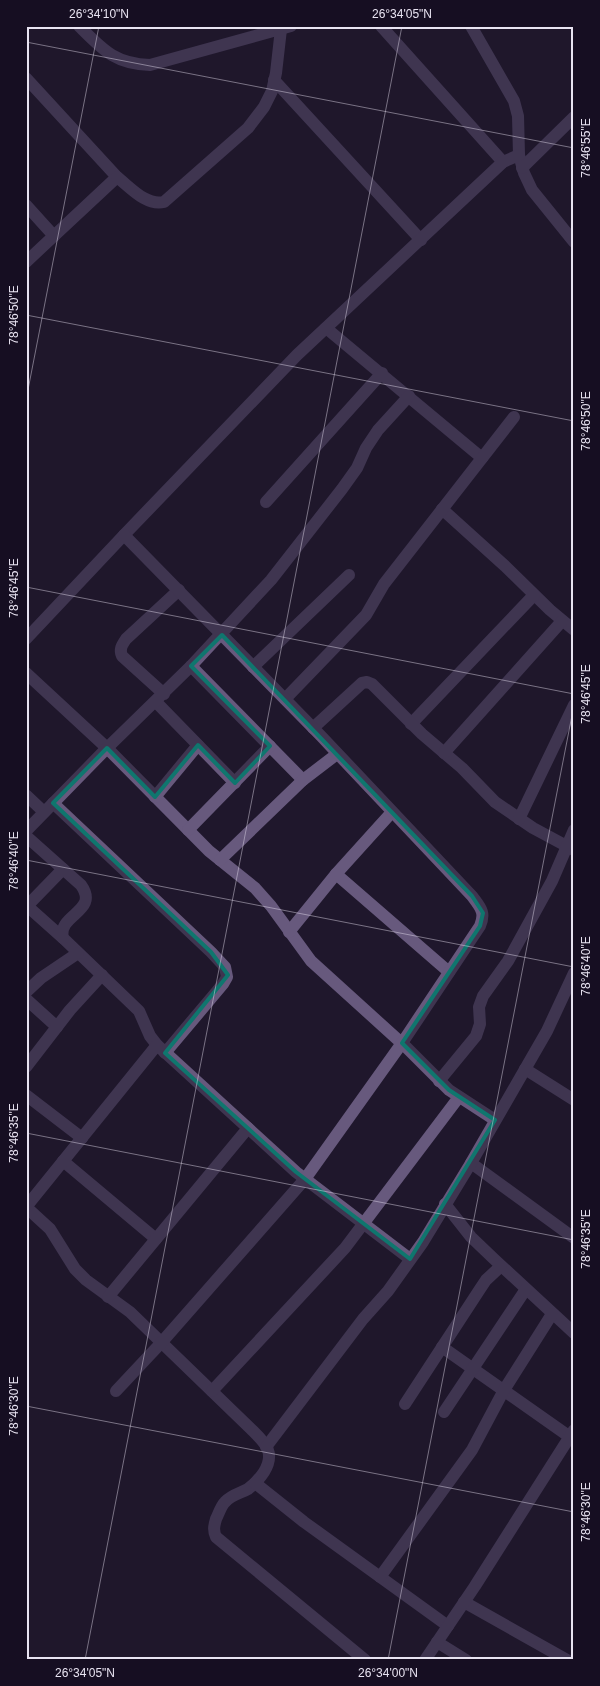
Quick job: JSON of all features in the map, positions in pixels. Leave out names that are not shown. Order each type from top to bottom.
[{"type":"street","points":[[26,78],[118,177],[146,200],[158,203],[164,202],[248,128],[264,107],[272,91],[286,28],[150,65],[132,64],[117,58],[98,45],[80,26]]},
{"type":"street","points":[[381,26],[503,162]]},
{"type":"street","points":[[471,26],[514,101],[518,116],[519,155],[522,168],[532,190],[574,242]]},
{"type":"street","points":[[274,80],[421,240]]},
{"type":"street","points":[[522,168],[574,117]]},
{"type":"street","points":[[26,639],[250,402],[297,355],[503,162],[519,155]]},
{"type":"street","points":[[26,262],[118,177]]},
{"type":"street","points":[[26,206],[54,236]]},
{"type":"street","points":[[326,328],[482,458]]},
{"type":"street","points":[[266,502],[382,373]]},
{"type":"street","points":[[26,831],[222,634],[284,564],[357,468],[366,448],[378,430],[409,396]]},
{"type":"street","points":[[285,699],[366,614],[384,584],[514,417]]},
{"type":"street","points":[[442,509],[574,630]]},
{"type":"street","points":[[116,1391],[161,1343],[305,1179],[402,1043],[483,919],[482,908],[472,896],[313,728],[124,535]]},
{"type":"street","points":[[254,667],[349,575]]},
{"type":"street","points":[[178,590],[126,639],[120,651],[122,656],[160,698],[198,745],[235,783]]},
{"type":"street","points":[[411,724],[534,595]]},
{"type":"street","points":[[444,753],[562,621]]},
{"type":"street","points":[[191,666],[303,780]]},
{"type":"street","points":[[26,673],[107,748],[188,830],[220,860],[255,888],[271,906],[311,961],[402,1043],[439,1081],[459,1097],[495,1120]]},
{"type":"street","points":[[313,728],[362,683],[367,682],[378,689],[411,724],[467,773],[495,802],[518,819],[570,848]]},
{"type":"street","points":[[518,819],[574,705]]},
{"type":"street","points":[[155,797],[198,745]]},
{"type":"street","points":[[188,830],[270,746]]},
{"type":"street","points":[[220,860],[303,780],[337,754]]},
{"type":"street","points":[[26,795],[49,808],[206,947],[225,968],[227,977],[223,984],[161,1049],[82,1138],[26,1207],[54,1233],[75,1269],[108,1297],[130,1312],[251,1429],[266,1447],[270,1457],[269,1463],[255,1483],[225,1501],[214,1526],[216,1537],[366,1660]]},
{"type":"street","points":[[289,932],[336,874],[392,812]]},
{"type":"street","points":[[439,1081],[476,1036],[480,1024],[479,1007],[483,996],[508,961],[552,881],[570,848],[574,830]]},
{"type":"street","points":[[26,836],[82,885],[87,897],[83,907],[64,926],[63,938]]},
{"type":"street","points":[[63,868],[27,906],[139,1011],[150,1036],[161,1049],[305,1179],[410,1259]]},
{"type":"street","points":[[336,874],[449,972]]},
{"type":"street","points":[[26,992],[41,978],[78,953]]},
{"type":"street","points":[[266,1447],[363,1319],[388,1291],[410,1259],[471,1162],[547,1031],[569,999],[574,973]]},
{"type":"street","points":[[26,1067],[70,1010],[102,975]]},
{"type":"street","points":[[26,999],[57,1027]]},
{"type":"street","points":[[525,1070],[574,1100]]},
{"type":"street","points":[[26,1095],[82,1138]]},
{"type":"street","points":[[212,1391],[332,1263],[364,1224],[459,1097]]},
{"type":"street","points":[[108,1297],[248,1128]]},
{"type":"street","points":[[64,1161],[156,1239]]},
{"type":"street","points":[[471,1162],[574,1238]]},
{"type":"street","points":[[445,1204],[471,1237],[574,1334]]},
{"type":"street","points":[[405,1404],[486,1280],[501,1266]]},
{"type":"street","points":[[444,1412],[526,1289]]},
{"type":"street","points":[[380,1577],[472,1450],[504,1390],[552,1314]]},
{"type":"street","points":[[425,1660],[572,1434],[442,1347]]},
{"type":"street","points":[[255,1483],[304,1522],[448,1626]]},
{"type":"street","points":[[464,1602],[567,1660]]},
{"type":"street","points":[[437,1642],[466,1660]]},
{"type":"highlighted area","points":[[222,635],[472,896],[483,913],[480,926],[402,1043],[449,1090],[495,1120],[410,1259],[296,1172],[165,1053],[228,975],[211,952],[53,803],[107,748],[155,797],[198,745],[235,783],[270,746],[191,666]]}]
